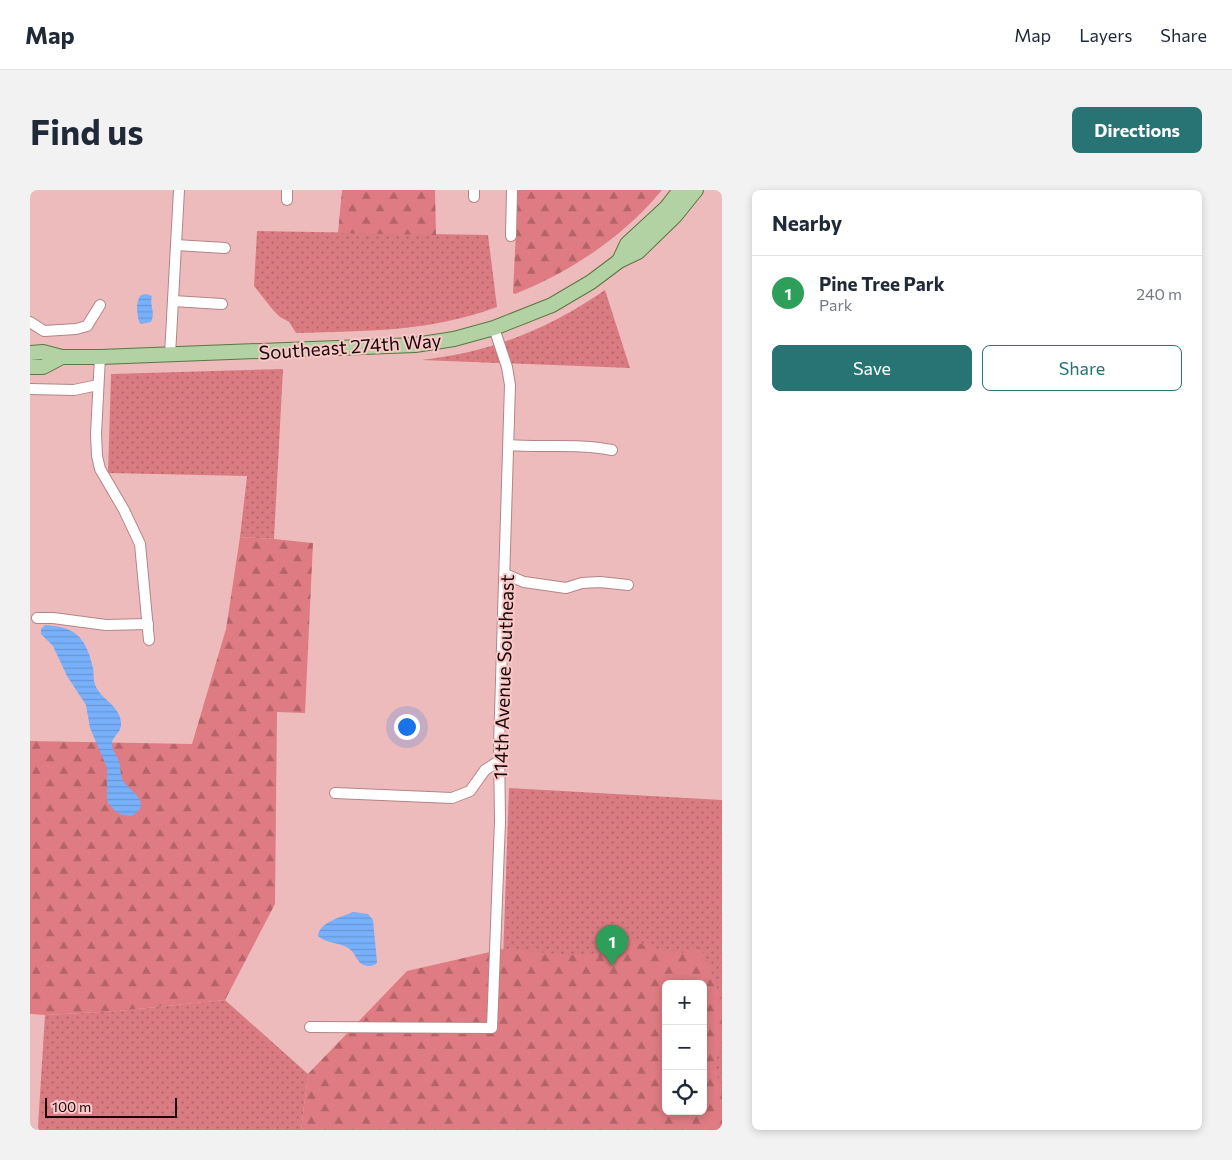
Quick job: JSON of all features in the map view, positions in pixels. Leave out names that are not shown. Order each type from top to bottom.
[{"type":"main road","name":"Southeast 274th Way","points":[[619,261],[627,244],[666,208],[680,190]]},
{"type":"main road","name":"Southeast 274th Way","points":[[30,353],[43,352],[62,357],[170,355],[415,345],[454,339],[494,328],[552,305],[591,282],[619,261],[638,252],[675,216],[696,190]]},
{"type":"main road","name":"Southeast 274th Way","points":[[30,367],[43,366],[62,357]]},
{"type":"street","points":[[170,355],[179,190]]},
{"type":"street","points":[[511,236],[512,190]]},
{"type":"street","points":[[176,245],[225,248]]},
{"type":"street","points":[[173,301],[222,304]]},
{"type":"street","points":[[30,322],[44,331],[76,329],[87,326],[100,305]]},
{"type":"street","name":"114th Avenue Southeast","points":[[310,1026],[492,1028],[500,822],[499,762],[506,574],[510,385],[507,367],[494,328]]},
{"type":"street","points":[[100,357],[96,434],[97,456],[100,469],[124,510],[140,544],[149,640]]},
{"type":"street","points":[[30,389],[80,390],[98,385]]},
{"type":"street","points":[[509,445],[566,446],[612,450]]},
{"type":"street","points":[[506,574],[524,582],[562,588],[582,583],[600,582],[628,585]]},
{"type":"street","points":[[37,618],[106,624],[148,624]]},
{"type":"street","points":[[335,793],[452,798],[470,791],[485,770],[499,762]]},
{"type":"shaded area","points":[[257,231],[488,235],[497,307],[472,315],[422,326],[398,329],[296,333],[289,322],[273,310],[254,286]]},
{"type":"shaded area","points":[[605,290],[630,368],[421,360],[471,352],[518,337],[562,316]]},
{"type":"shaded area","points":[[283,369],[274,539],[240,537],[247,476],[108,473],[111,374]]},
{"type":"shaded area","points":[[509,788],[722,800],[722,1130],[497,1130]]},
{"type":"shaded area","points":[[225,1000],[308,1074],[301,1130],[39,1130],[45,1015],[118,1011]]},
{"type":"green space","points":[[342,190],[435,190],[436,235],[338,233]]},
{"type":"green space","points":[[518,190],[662,190],[631,223],[595,251],[557,275],[515,294],[513,293]]},
{"type":"green space","points":[[240,537],[313,543],[305,713],[277,712],[275,904],[225,1000],[118,1011],[45,1015],[30,1014],[30,741],[192,744],[226,629]]},
{"type":"green space","points":[[617,935],[655,949],[685,953],[701,947],[722,1000],[722,1038],[715,1066],[722,1097],[722,1130],[301,1130],[308,1074],[407,971],[503,949],[573,955],[593,954],[606,939]]},
{"type":"water","points":[[141,295],[152,296],[152,318],[151,322],[141,324],[138,319],[137,304]]},
{"type":"water","points":[[45,625],[65,628],[78,636],[83,642],[93,668],[96,687],[118,713],[121,728],[112,742],[112,747],[120,764],[123,781],[139,798],[141,803],[138,812],[131,816],[120,814],[108,803],[107,768],[90,728],[86,705],[67,676],[53,646],[41,634],[41,629]]},
{"type":"water","points":[[353,912],[368,914],[373,920],[377,962],[374,965],[366,966],[361,964],[348,948],[318,936],[322,927],[337,918]]},
{"type":"place","name":"Pine Tree Park","points":[[612,966]]}]
